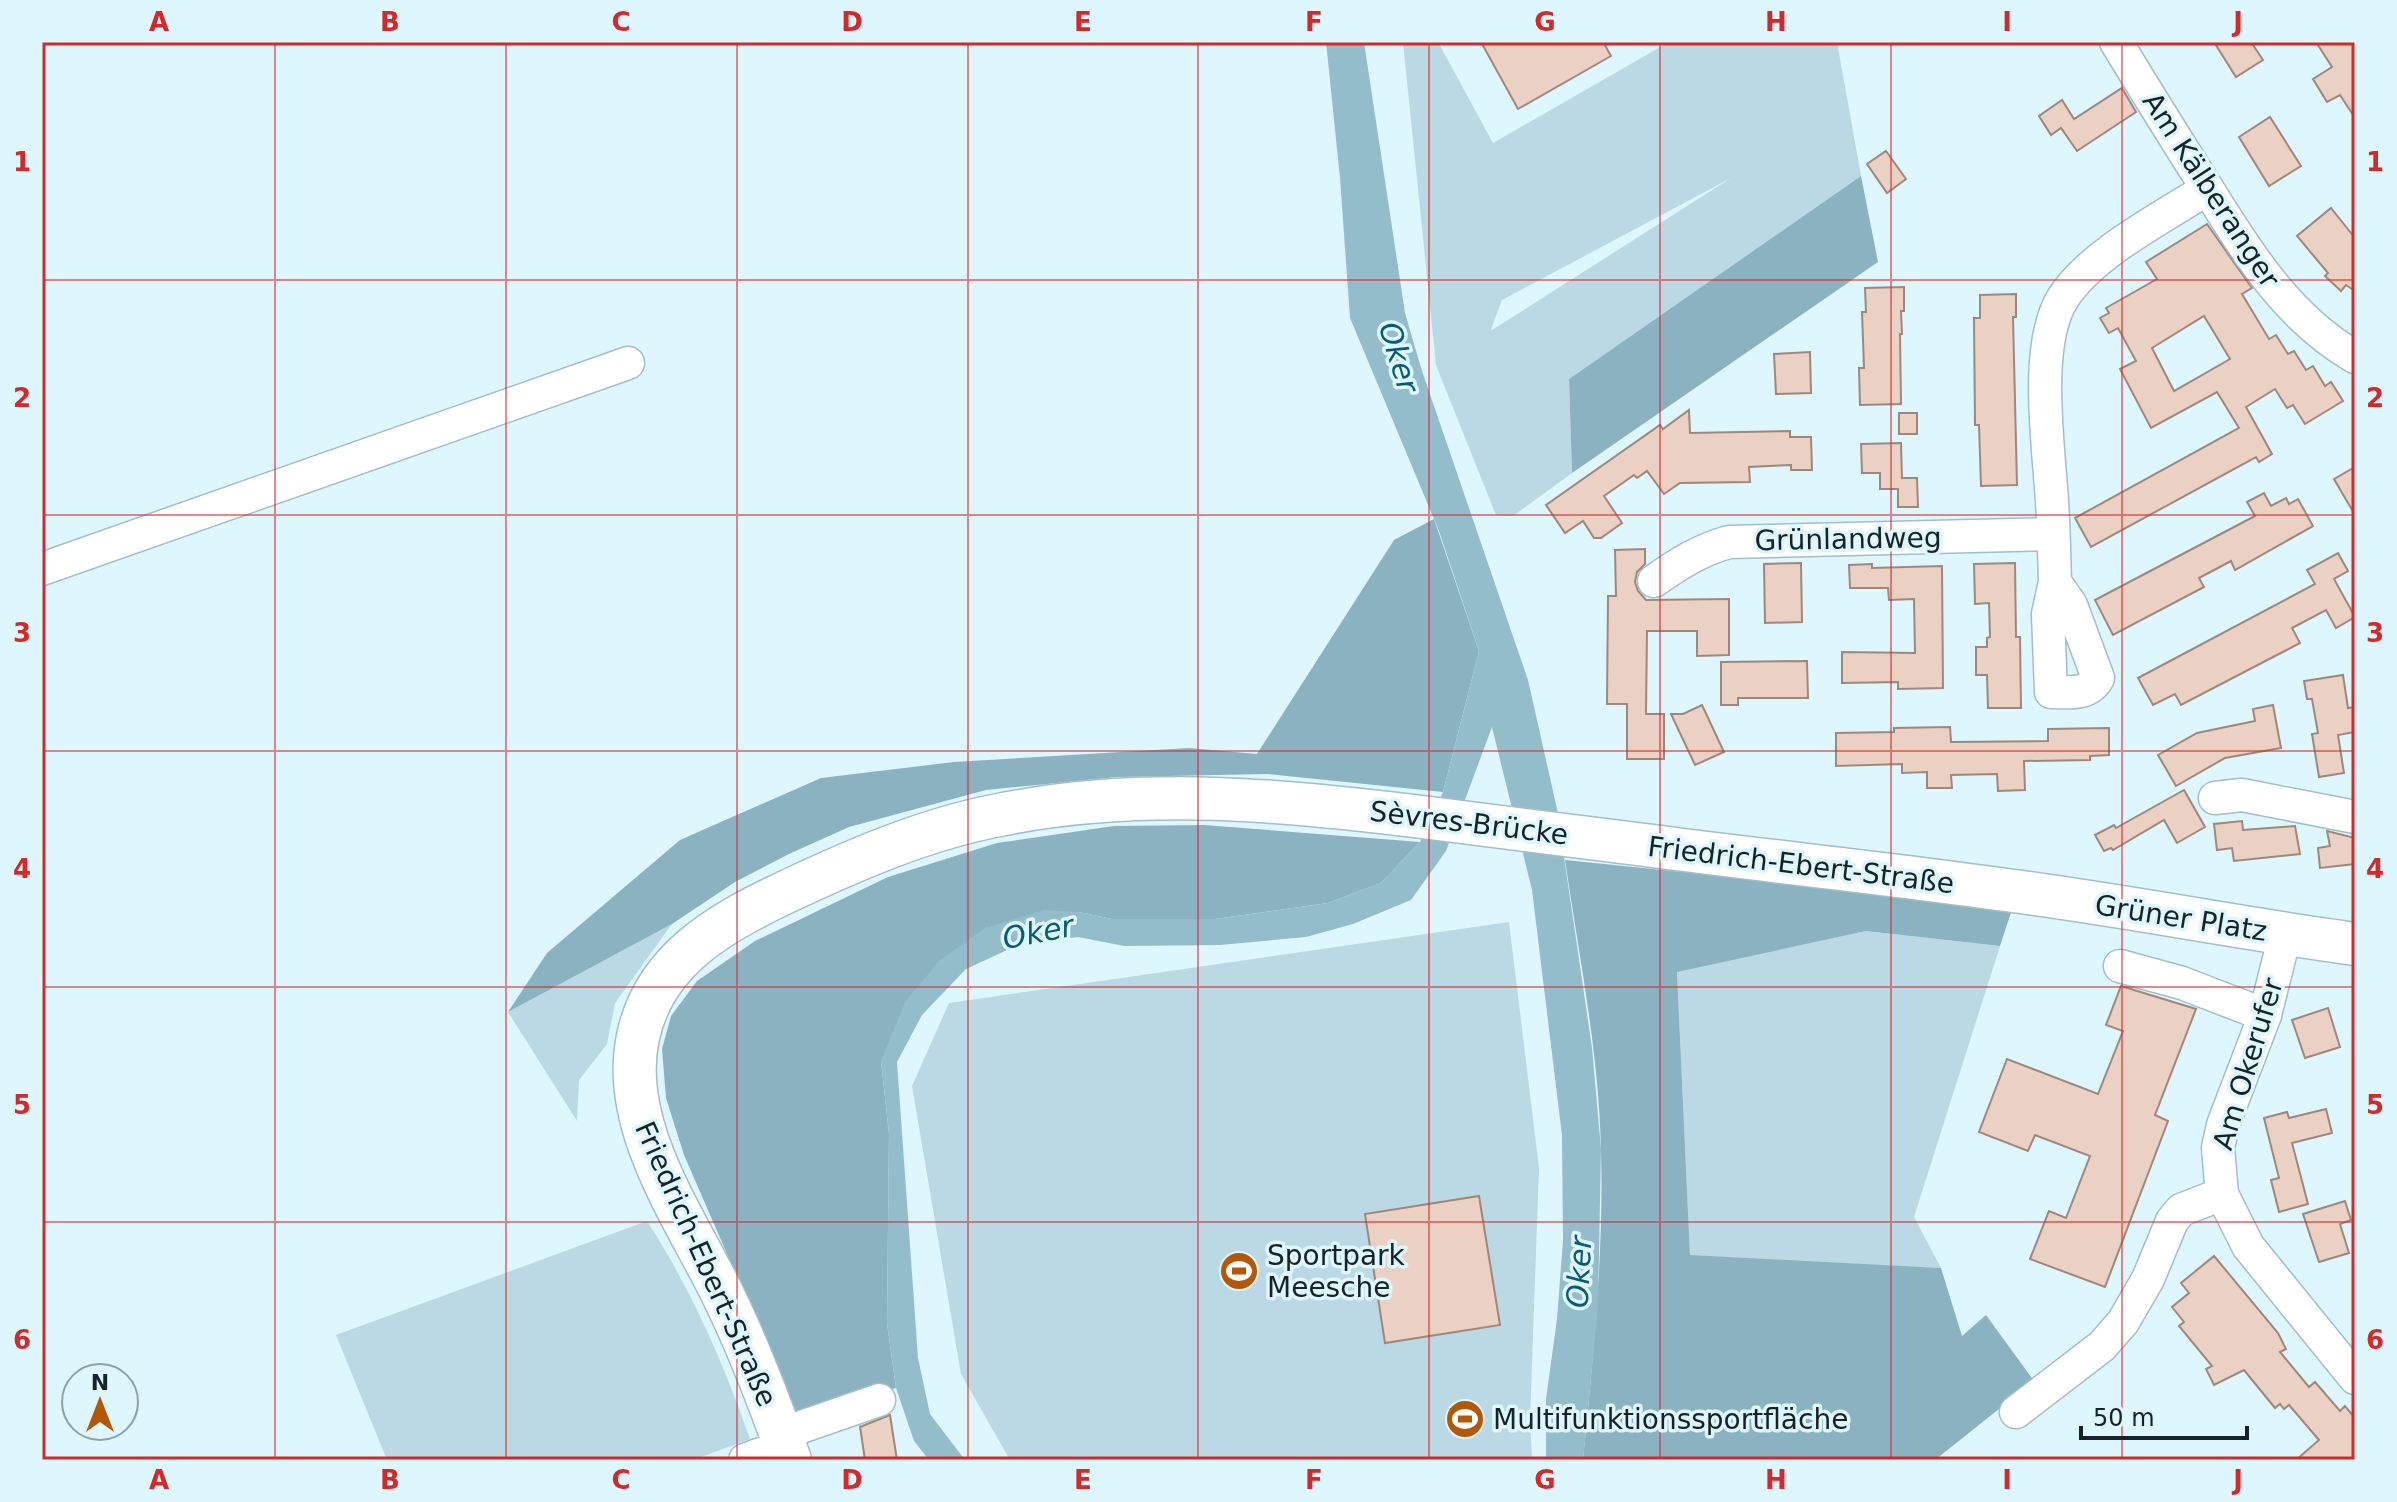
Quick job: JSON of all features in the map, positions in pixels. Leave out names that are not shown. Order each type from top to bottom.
[{"type":"main road","name":"Friedrich-Ebert-Straße","points":[[768,1454],[746,1345],[660,1170],[638,1111],[634,1066],[637,1039],[650,1000],[670,969],[699,940],[766,901],[876,853],[954,825],[1073,803],[1140,797],[1342,807]]},
{"type":"main road","name":"Sèvres-Brücke","points":[[1342,807],[1596,839]]},
{"type":"main road","name":"Friedrich-Ebert-Straße","points":[[1596,839],[2007,890]]},
{"type":"main road","name":"Grüner Platz","points":[[2007,890],[2355,944]]},
{"type":"street","name":"Am Kälberanger","points":[[2116,42],[2243,247],[2283,300],[2313,329],[2355,357]]},
{"type":"street","points":[[2055,582],[2046,405],[2047,358],[2052,324],[2062,300],[2098,260],[2207,189]]},
{"type":"street","points":[[42,569],[628,363]]},
{"type":"street","name":"Grünlandweg","points":[[1654,581],[1708,547],[1729,542],[2053,534]]},
{"type":"street","points":[[2215,798],[2242,795],[2355,817]]},
{"type":"street","name":"Am Okerufer","points":[[2285,935],[2265,1015],[2223,1125],[2218,1148],[2222,1194],[2248,1246],[2355,1378]]},
{"type":"street","points":[[2120,966],[2182,983],[2265,1015]]},
{"type":"street","points":[[2016,1412],[2102,1346],[2123,1322],[2148,1279],[2172,1221],[2181,1210],[2222,1194]]},
{"type":"street","points":[[768,1454],[879,1400]]},
{"type":"shaded area","points":[[1403,42],[1438,42],[1493,143],[1669,42],[1837,42],[1861,176],[1569,379],[1572,473],[1513,516],[1496,515],[1436,365]],"holes":[[[1731,178],[1492,330],[1502,300]]]},
{"type":"shaded area","points":[[1861,176],[1878,262],[1572,473],[1569,379]]},
{"type":"shaded area","points":[[1434,519],[1479,651],[1443,792],[1267,774],[1117,777],[986,790],[849,827],[789,854],[735,882],[672,924],[508,1012],[547,953],[680,840],[821,778],[954,762],[1189,748],[1257,754],[1394,540]]},
{"type":"shaded area","points":[[1204,825],[1420,842],[1381,883],[1328,903],[1215,919],[1112,919],[1079,912],[985,928],[881,1061],[889,1134],[887,1323],[896,1388],[799,1419],[684,1155],[666,1098],[662,1049],[671,1016],[697,981],[755,941],[888,877],[997,843],[1114,826]]},
{"type":"shaded area","points":[[1565,860],[2013,906],[2000,946],[1866,931],[1677,972],[1690,1255],[1941,1268],[1962,1336],[1986,1315],[2034,1381],[1935,1460],[1583,1460],[1599,1267],[1601,1150],[1592,1041]]},
{"type":"shaded area","name":"Sportpark Meesche","points":[[1509,922],[1539,1168],[1530,1420],[1532,1460],[1010,1460],[961,1374],[912,1086],[949,1003]]},
{"type":"shaded area","points":[[672,924],[615,1003],[607,1044],[579,1080],[577,1121],[508,1012]]},
{"type":"shaded area","points":[[1866,931],[2000,946],[1914,1217],[1941,1268],[1690,1256],[1677,971]]},
{"type":"shaded area","points":[[647,1221],[705,1327],[750,1439],[693,1460],[387,1460],[336,1335]]},
{"type":"water","name":"Oker","points":[[1326,42],[1364,42],[1405,313],[1528,680],[1557,809],[1592,1048],[1601,1149],[1598,1306],[1583,1460],[1546,1460],[1546,1399],[1563,1241],[1562,1135],[1532,890],[1492,727],[1446,851],[1411,900],[1353,924],[1306,937],[1220,945],[1124,946],[1078,937],[1020,944],[966,969],[922,1015],[897,1062],[918,1358],[930,1414],[965,1460],[929,1460],[914,1441],[896,1388],[887,1323],[889,1134],[881,1061],[905,1002],[939,961],[985,928],[1044,910],[1079,912],[1112,919],[1215,919],[1328,903],[1381,883],[1420,842],[1443,792],[1479,651],[1439,531],[1350,318]]},
{"type":"building","points":[[1481,42],[1603,42],[1611,56],[1518,109]]},
{"type":"building","points":[[2214,42],[2251,42],[2263,60],[2236,77]]},
{"type":"building","points":[[2316,42],[2355,42],[2355,118],[2340,95],[2327,102],[2313,79],[2332,67]]},
{"type":"building","points":[[2122,88],[2136,112],[2077,151],[2061,128],[2051,135],[2039,116],[2062,100],[2074,119]]},
{"type":"building","points":[[2270,117],[2301,166],[2269,186],[2239,137]]},
{"type":"building","points":[[1886,151],[1906,179],[1887,193],[1867,164]]},
{"type":"building","points":[[2331,208],[2355,238],[2355,291],[2346,285],[2341,291],[2325,276],[2328,273],[2297,236]]},
{"type":"building","points":[[2207,224],[2252,288],[2242,294],[2269,339],[2276,335],[2288,354],[2294,351],[2306,370],[2313,366],[2325,386],[2331,382],[2343,401],[2305,424],[2293,405],[2287,408],[2275,389],[2246,407],[2272,454],[2259,462],[2256,457],[2091,547],[2075,518],[2239,428],[2217,392],[2151,428],[2120,369],[2136,361],[2118,328],[2109,333],[2100,318],[2109,313],[2106,308],[2157,279],[2146,262]],"holes":[[[2204,316],[2230,359],[2174,391],[2152,348]]]},
{"type":"building","points":[[1904,287],[1900,334],[1901,404],[1860,405],[1859,368],[1864,368],[1862,312],[1866,312],[1865,288]]},
{"type":"building","points":[[2016,294],[2016,317],[2013,317],[2017,485],[1981,486],[1979,425],[1975,425],[1974,318],[1980,318],[1980,295]]},
{"type":"building","points":[[1810,352],[1811,393],[1776,394],[1774,354]]},
{"type":"building","points":[[1689,410],[1690,433],[1790,431],[1790,437],[1811,437],[1812,470],[1791,470],[1791,465],[1749,467],[1750,482],[1680,483],[1664,494],[1647,471],[1637,478],[1634,475],[1604,496],[1622,523],[1601,538],[1594,538],[1583,521],[1565,533],[1546,505],[1660,425],[1663,429]]},
{"type":"building","points":[[1899,413],[1917,413],[1917,434],[1899,434]]},
{"type":"building","points":[[1901,443],[1902,478],[1917,478],[1918,507],[1898,507],[1898,489],[1880,489],[1880,473],[1862,473],[1861,444]]},
{"type":"building","points":[[2355,467],[2355,515],[2334,479]]},
{"type":"building","points":[[2264,493],[2271,506],[2286,498],[2289,504],[2298,499],[2313,526],[2235,570],[2231,561],[2199,578],[2204,587],[2113,635],[2095,600],[2255,516],[2247,502]]},
{"type":"building","points":[[1645,549],[1645,564],[1637,572],[1635,582],[1646,600],[1729,599],[1729,655],[1697,656],[1697,631],[1647,631],[1646,714],[1664,714],[1664,759],[1627,759],[1627,704],[1607,704],[1608,596],[1616,596],[1615,550]]},
{"type":"building","points":[[2338,553],[2348,571],[2334,579],[2355,617],[2336,628],[2326,610],[2292,628],[2300,643],[2181,705],[2175,694],[2153,705],[2138,678],[2315,584],[2307,570]]},
{"type":"building","points":[[1801,563],[1802,622],[1765,623],[1764,564]]},
{"type":"building","points":[[2015,563],[2021,708],[1988,708],[1987,675],[1976,675],[1976,647],[1987,647],[1987,638],[1990,637],[1989,603],[1975,604],[1974,564]]},
{"type":"building","points":[[1872,564],[1872,568],[1942,566],[1943,688],[1898,689],[1898,682],[1842,683],[1842,652],[1915,653],[1914,599],[1889,600],[1888,588],[1850,588],[1849,565]]},
{"type":"building","points":[[1807,661],[1808,698],[1738,698],[1738,705],[1721,705],[1721,662]]},
{"type":"building","points":[[2343,675],[2348,708],[2355,707],[2355,732],[2338,735],[2344,773],[2319,777],[2312,734],[2318,733],[2312,699],[2307,699],[2304,681]]},
{"type":"building","points":[[1702,705],[1724,752],[1695,765],[1671,714],[1683,714]]},
{"type":"building","points":[[2273,705],[2281,748],[2225,758],[2176,786],[2158,755],[2197,733],[2255,721],[2253,709]]},
{"type":"building","points":[[1950,727],[1951,742],[2048,741],[2048,729],[2109,728],[2109,755],[2090,756],[2090,760],[2024,761],[2025,790],[1998,791],[1997,774],[1951,775],[1952,788],[1927,788],[1927,772],[1902,773],[1902,764],[1836,766],[1836,733]]},
{"type":"building","points":[[2184,790],[2205,827],[2177,843],[2164,820],[2113,850],[2104,851],[2095,835],[2114,825],[2116,828]]},
{"type":"building","points":[[2242,821],[2243,830],[2295,826],[2300,854],[2234,861],[2232,848],[2217,850],[2214,824]]},
{"type":"building","points":[[2327,831],[2355,838],[2355,864],[2320,868],[2318,848],[2330,846]]},
{"type":"building","points":[[2121,986],[2196,1009],[2155,1115],[2168,1121],[2105,1287],[2030,1259],[2049,1211],[2066,1218],[2090,1156],[2035,1135],[2028,1151],[1979,1132],[2007,1059],[2098,1094],[2123,1031],[2106,1025]]},
{"type":"building","points":[[2328,1008],[2340,1047],[2305,1058],[2292,1020]]},
{"type":"building","points":[[2326,1109],[2332,1133],[2292,1143],[2308,1204],[2279,1212],[2271,1180],[2279,1178],[2264,1118],[2287,1112],[2289,1118]]},
{"type":"building","points":[[1479,1196],[1500,1325],[1385,1343],[1365,1214]]},
{"type":"building","points":[[2345,1201],[2351,1220],[2340,1224],[2349,1253],[2319,1262],[2303,1214]]},
{"type":"building","points":[[2214,1256],[2278,1333],[2286,1349],[2280,1352],[2309,1387],[2315,1382],[2340,1411],[2345,1406],[2355,1418],[2355,1460],[2296,1460],[2319,1440],[2289,1405],[2284,1409],[2280,1404],[2275,1408],[2244,1370],[2214,1385],[2206,1369],[2212,1366],[2179,1326],[2184,1322],[2172,1307],[2189,1293],[2181,1283]]},
{"type":"building","points":[[890,1415],[897,1460],[865,1460],[860,1427]]},
{"type":"place","name":"Sportpark Meesche","points":[[1239,1271]]},
{"type":"place","name":"Multifunktionssportfläche","points":[[1465,1419]]}]
